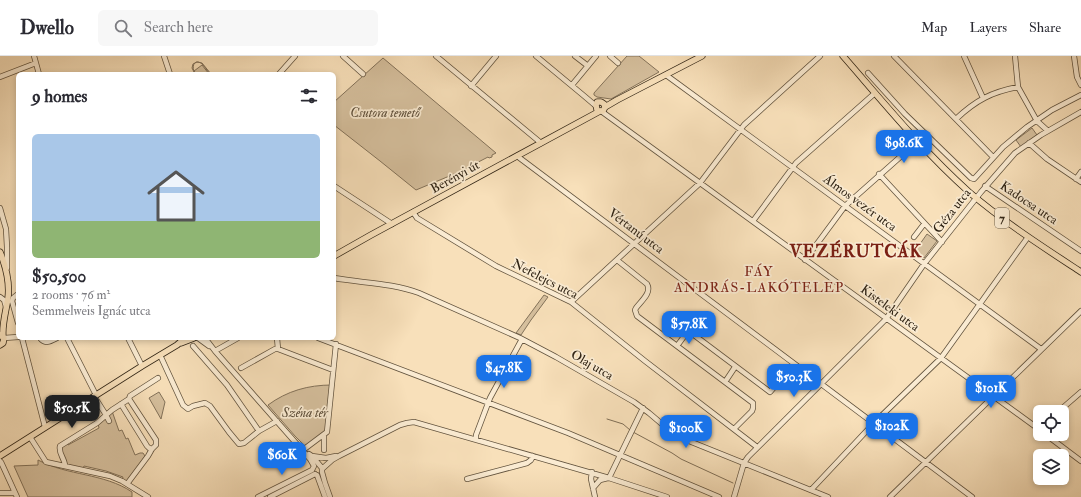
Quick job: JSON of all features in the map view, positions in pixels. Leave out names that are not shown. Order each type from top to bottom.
[{"type":"main road","name":"Kadocsa utca","points":[[843,56],[917,142],[946,171],[976,198],[1010,224],[1081,272]]},
{"type":"main road","points":[[600,107],[666,75],[697,57]]},
{"type":"main road","name":"Berényi út","points":[[336,255],[540,143],[558,135],[586,118],[600,107]]},
{"type":"main road","points":[[0,252],[7,270],[9,286],[2,334],[3,343],[0,345]]},
{"type":"main road","points":[[0,456],[183,340]]},
{"type":"main road","points":[[177,345],[191,340]]},
{"type":"street","points":[[34,56],[38,72]]},
{"type":"street","points":[[164,56],[169,72]]},
{"type":"street","points":[[281,72],[295,56]]},
{"type":"street","points":[[342,56],[362,74]]},
{"type":"street","points":[[436,56],[540,143]]},
{"type":"street","points":[[471,86],[496,56]]},
{"type":"street","name":"Kisteleki utca","points":[[536,56],[612,118],[886,319],[1033,424]]},
{"type":"street","points":[[575,56],[588,66]]},
{"type":"street","points":[[572,85],[596,56]]},
{"type":"street","points":[[610,56],[618,63]]},
{"type":"street","points":[[571,302],[700,183],[746,122],[820,56]]},
{"type":"street","points":[[894,56],[994,157]]},
{"type":"street","points":[[964,56],[982,98]]},
{"type":"street","points":[[1015,56],[1018,87],[1038,121],[1048,131]]},
{"type":"street","points":[[1074,56],[1077,77],[1081,85]]},
{"type":"street","points":[[0,77],[36,63]]},
{"type":"street","name":"Géza utca","points":[[868,73],[905,114],[971,178],[974,179],[994,157],[1027,127],[1038,121],[1052,110],[1081,95]]},
{"type":"street","name":"Álmos vezér utca","points":[[666,75],[1041,349]]},
{"type":"street","points":[[956,119],[970,106],[982,98],[1018,87]]},
{"type":"street","points":[[752,221],[792,167],[875,93]]},
{"type":"street","name":"Géza utca","points":[[734,497],[744,463],[748,457],[886,319],[924,264],[985,186],[1011,157],[1029,143],[1081,112]]},
{"type":"street","points":[[805,260],[845,206],[879,174],[917,142]]},
{"type":"street","points":[[1029,143],[1047,159],[1081,182]]},
{"type":"street","name":"Vértanú utca","points":[[517,156],[972,497]]},
{"type":"street","points":[[1076,179],[1081,172]]},
{"type":"street","points":[[879,174],[942,242]]},
{"type":"street","name":"Kadocsa utca","points":[[985,186],[1081,251]]},
{"type":"street","points":[[336,187],[392,224]]},
{"type":"street","points":[[0,209],[0,222]]},
{"type":"street","points":[[0,209],[6,229],[7,270]]},
{"type":"street","name":"Nefelejcs utca","points":[[413,212],[417,218],[485,260],[571,302],[644,361],[757,447]]},
{"type":"street","points":[[914,237],[924,224]]},
{"type":"street","points":[[811,490],[874,423],[941,358],[1028,237]]},
{"type":"street","points":[[617,260],[648,286],[648,292],[636,308],[637,316],[751,401],[753,405],[752,411],[734,429]]},
{"type":"street","name":"Olaj utca","points":[[336,278],[392,285],[411,290],[522,339],[628,398],[678,436],[828,497]]},
{"type":"street","points":[[9,286],[12,291],[16,292]]},
{"type":"street","points":[[16,295],[12,300],[16,315]]},
{"type":"street","points":[[0,297],[4,300],[6,308]]},
{"type":"street","points":[[890,497],[1081,311]]},
{"type":"street","points":[[670,317],[770,392],[777,384]]},
{"type":"street","points":[[677,346],[688,331]]},
{"type":"street","points":[[2,334],[16,336]]},
{"type":"street","points":[[476,439],[488,402],[522,339]]},
{"type":"street","points":[[23,340],[45,427]]},
{"type":"street","points":[[41,340],[45,342],[52,340]]},
{"type":"street","points":[[68,340],[109,421]]},
{"type":"street","points":[[129,340],[142,366]]},
{"type":"street","points":[[200,340],[215,351]]},
{"type":"street","points":[[207,340],[303,450],[317,470],[330,497]]},
{"type":"street","points":[[215,351],[234,340]]},
{"type":"street","points":[[277,340],[278,349]]},
{"type":"street","points":[[324,340],[562,430],[719,497]]},
{"type":"street","points":[[303,450],[324,435],[328,429],[336,344]]},
{"type":"street","points":[[193,346],[227,385],[259,431]]},
{"type":"street","points":[[241,368],[275,349],[278,349],[333,370]]},
{"type":"street","points":[[160,355],[183,405],[188,409],[205,403],[210,406],[239,444],[244,443],[259,431],[277,421]]},
{"type":"street","points":[[725,382],[735,367]]},
{"type":"street","points":[[65,466],[60,452],[60,446],[97,423],[112,410],[129,399],[130,396],[158,378]]},
{"type":"street","points":[[1066,405],[1081,392]]},
{"type":"street","points":[[127,484],[156,445],[156,440],[129,399]]},
{"type":"street","points":[[121,404],[147,446],[152,449]]},
{"type":"street","points":[[609,478],[643,408]]},
{"type":"street","points":[[270,497],[332,460],[400,425],[411,422],[417,422],[592,472],[667,497]]},
{"type":"street","points":[[324,435],[324,450]]},
{"type":"street","points":[[30,437],[46,462],[110,476],[127,484],[144,496]]},
{"type":"street","points":[[1054,441],[1081,461]]},
{"type":"street","points":[[303,450],[312,456],[326,458],[340,456]]},
{"type":"street","points":[[312,456],[325,497]]},
{"type":"street","points":[[467,479],[527,463],[533,456]]},
{"type":"street","points":[[0,461],[15,496]]},
{"type":"street","points":[[0,466],[15,496]]},
{"type":"street","points":[[258,497],[317,470]]},
{"type":"street","points":[[592,472],[591,479],[595,497]]},
{"type":"street","points":[[593,488],[600,480],[609,478]]},
{"type":"street","points":[[0,493],[15,496]]},
{"type":"green space","points":[[627,56],[639,56],[659,72],[611,99],[597,97],[594,95],[594,93]]},
{"type":"green space","name":"Csutora temető","points":[[383,58],[496,153],[492,155],[492,157],[488,157],[459,172],[416,190],[336,127],[336,100]]},
{"type":"green space","points":[[195,63],[193,66],[194,71],[202,65],[207,72],[194,72],[192,68],[193,64]]},
{"type":"green space","points":[[1032,128],[1037,135],[1021,147],[1016,140]]},
{"type":"green space","points":[[927,234],[937,241],[924,258],[915,251]]},
{"type":"green space","points":[[544,295],[548,297],[521,335],[516,333]]},
{"type":"green space","name":"Széna tér","points":[[332,385],[326,430],[305,446],[268,405],[283,396],[298,390],[315,386]]},
{"type":"green space","points":[[159,392],[165,402],[161,419],[149,398]]},
{"type":"green space","points":[[112,411],[119,431],[122,430],[126,439],[128,438],[135,455],[143,453],[145,456],[128,480],[122,480],[123,477],[106,471],[84,466],[82,470],[65,466],[60,448],[67,443],[68,445],[99,428],[98,424]]},
{"type":"green space","points":[[38,460],[61,469],[110,481],[132,492],[132,497],[28,497],[14,466],[38,465]]},
{"type":"waterway","points":[[607,419],[623,424],[630,430]]},
{"type":"waterway","points":[[633,432],[681,459],[733,483]]},
{"type":"district","name":"VEZÉRUTCÁK","points":[[856,251]]},
{"type":"district","name":"FÁY ANDRÁS-LAKÓTELEP","points":[[759,280]]}]
